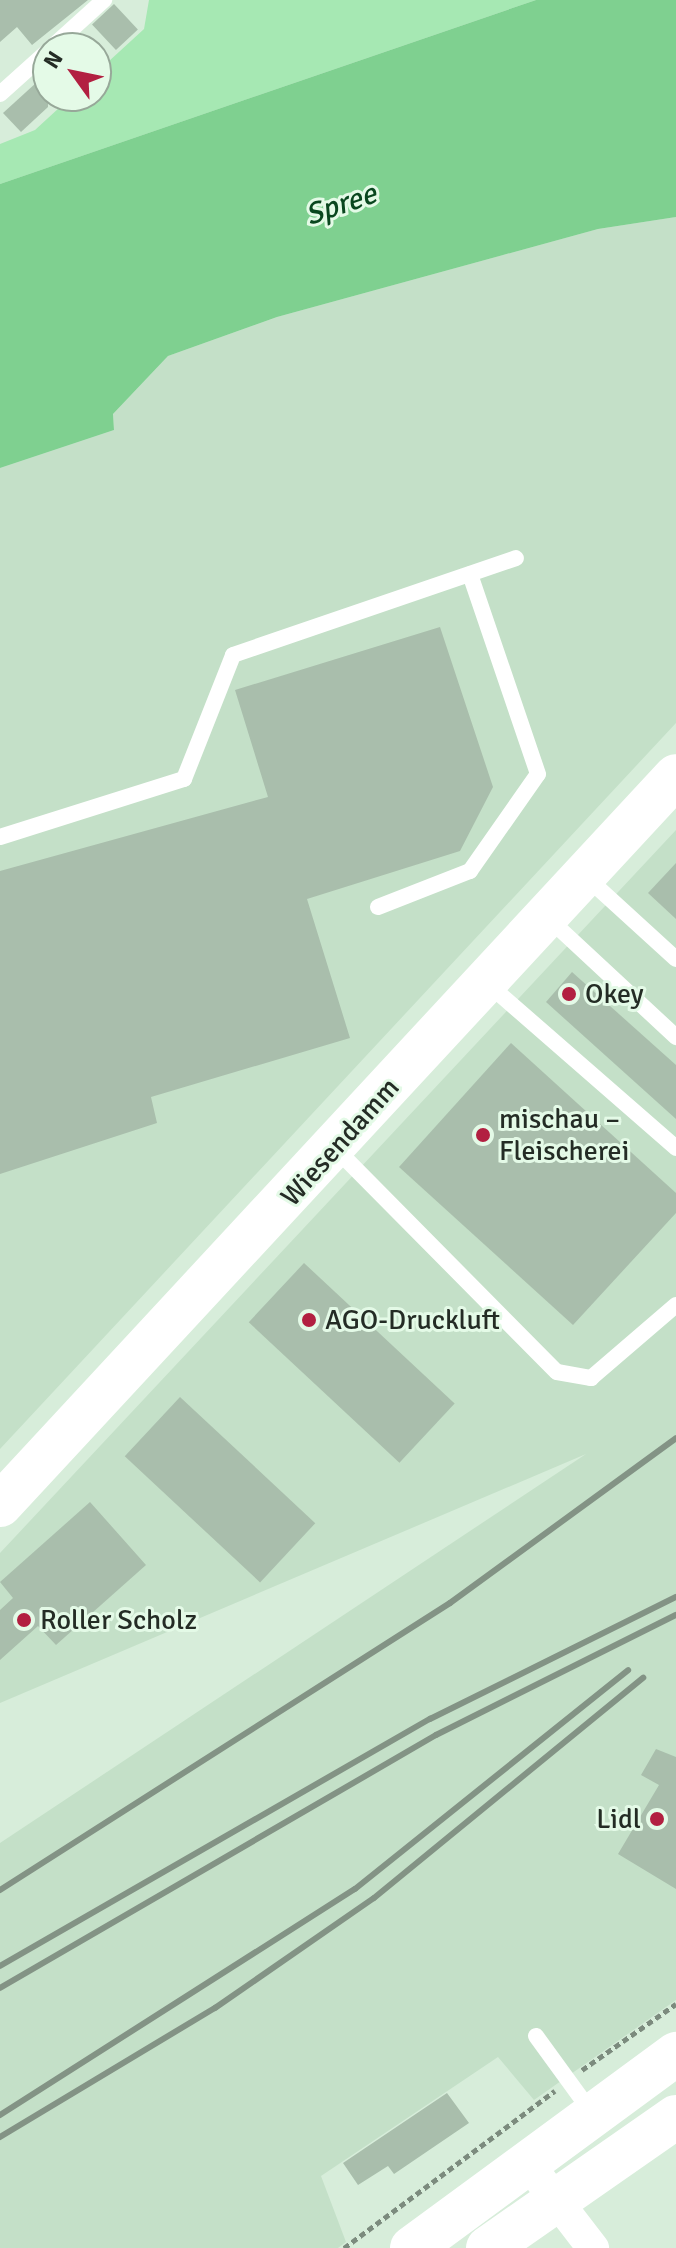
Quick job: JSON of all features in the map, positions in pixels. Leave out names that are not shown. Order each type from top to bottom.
[{"type":"street","name":"Wiesendamm","points":[[0,1505],[674,781]]},
{"type":"street","points":[[412,2248],[526,2161],[580,2097],[676,2054]]},
{"type":"street","points":[[488,2248],[676,2117]]},
{"type":"street","points":[[526,2161],[593,2248]]},
{"type":"lane","points":[[68,32],[104,0]]},
{"type":"lane","points":[[0,94],[32,65]]},
{"type":"lane","points":[[0,837],[184,779],[233,655],[516,558]]},
{"type":"lane","points":[[378,907],[470,871],[538,774],[470,574]]},
{"type":"lane","points":[[584,875],[676,959]]},
{"type":"lane","points":[[546,916],[676,1037]]},
{"type":"lane","points":[[486,982],[676,1148]]},
{"type":"lane","points":[[334,1147],[557,1372],[591,1378],[676,1305]]},
{"type":"lane","points":[[536,2036],[580,2097]]},
{"type":"path","points":[[344,2248],[580,2097],[676,2004]]},
{"type":"shaded area","points":[[149,0],[536,0],[0,184],[0,144],[35,130],[55,112],[112,112],[112,58],[144,29]]},
{"type":"shaded area","points":[[676,217],[676,723],[0,1449],[0,468],[114,430],[113,414],[168,356],[277,317],[598,229]]},
{"type":"shaded area","points":[[676,830],[676,2000],[534,2100],[498,2057],[321,2176],[346,2242],[338,2248],[0,2248],[0,1843],[586,1454],[0,1703],[0,1553]]},
{"type":"water","name":"Spree","points":[[536,0],[676,0],[676,217],[598,229],[277,317],[168,356],[113,414],[114,430],[0,468],[0,184]]},
{"type":"building","points":[[0,0],[88,0],[48,32],[32,32],[32,45],[17,27],[0,42]]},
{"type":"building","points":[[114,4],[138,30],[116,50],[112,46],[112,32],[99,32],[92,24]]},
{"type":"building","points":[[32,87],[32,112],[43,112],[21,132],[3,113]]},
{"type":"building","points":[[440,627],[493,787],[460,851],[307,899],[350,1038],[151,1097],[157,1123],[0,1174],[0,871],[268,797],[235,690]]},
{"type":"building","points":[[676,863],[676,919],[648,893]]},
{"type":"building","points":[[572,972],[676,1065],[676,1119],[546,1002]]},
{"type":"building","points":[[511,1043],[676,1193],[676,1213],[573,1325],[399,1167]]},
{"type":"building","points":[[304,1263],[455,1403],[399,1463],[249,1322]]},
{"type":"building","points":[[180,1397],[315,1523],[260,1582],[125,1456]]},
{"type":"building","points":[[90,1502],[146,1565],[56,1645],[38,1626],[0,1660],[0,1610],[13,1598],[0,1582]]},
{"type":"building","name":"Lidl","points":[[656,1749],[676,1757],[676,1889],[618,1854],[659,1785],[641,1775]]},
{"type":"building","points":[[447,2093],[469,2123],[394,2174],[388,2166],[358,2185],[343,2163]]},
{"type":"railway","points":[[0,1890],[450,1603],[676,1438]]},
{"type":"railway","points":[[0,1966],[430,1719],[676,1597]]},
{"type":"railway","points":[[0,1988],[436,1735],[676,1615]]},
{"type":"railway","points":[[0,2115],[355,1889],[628,1670]]},
{"type":"railway","points":[[0,2137],[215,2008],[374,1898],[643,1678]]},
{"type":"place","name":"Okey","points":[[569,994]]},
{"type":"place","name":"mischau – Fleischerei","points":[[483,1135]]},
{"type":"place","name":"AGO-Druckluft","points":[[309,1320]]},
{"type":"place","name":"Roller Scholz","points":[[24,1620]]},
{"type":"place","name":"Lidl","points":[[657,1819]]}]
